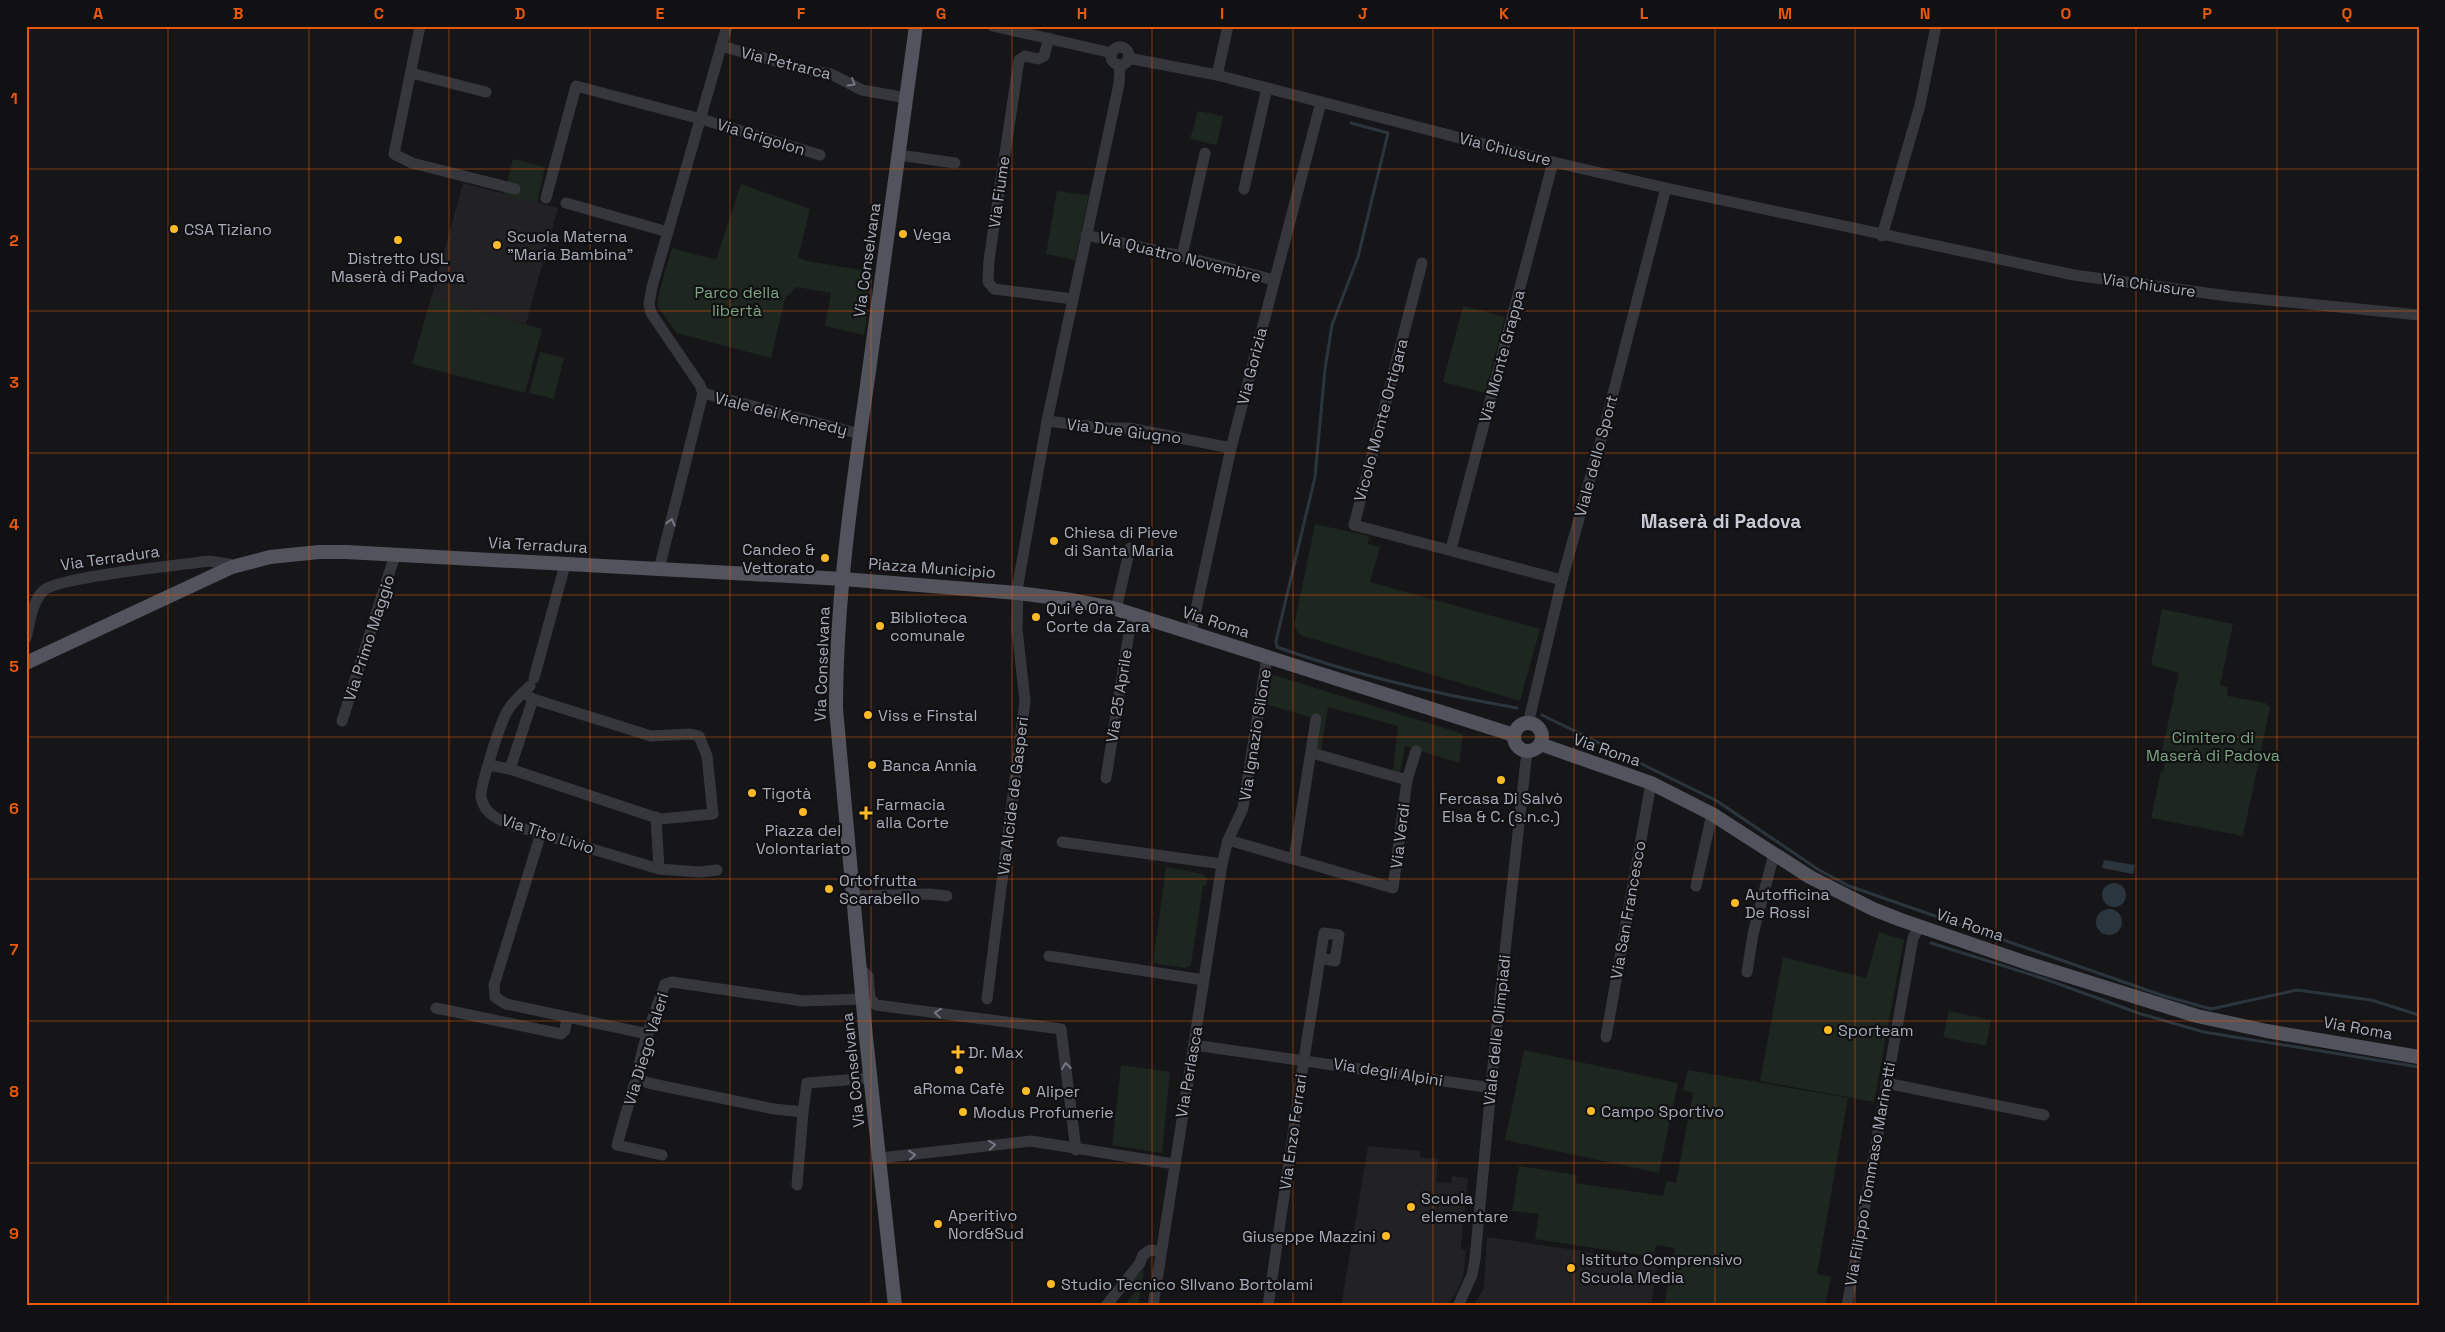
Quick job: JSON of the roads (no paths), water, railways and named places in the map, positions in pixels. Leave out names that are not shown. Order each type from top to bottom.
[{"type":"main road","name":"Via Conselvana","points":[[895,1306],[852,896],[836,709],[843,579],[860,434],[916,26]]},
{"type":"main road","name":"Via Terradura","points":[[26,663],[232,567],[270,557],[298,554],[346,552],[843,579]]},
{"type":"main road","name":"Piazza Municipio","points":[[843,579],[1018,593]]},
{"type":"main road","name":"Via Roma","points":[[1018,593],[1065,599],[1116,609],[1514,735]]},
{"type":"main road","points":[[1528,724],[1540,731],[1540,744],[1534,749],[1527,751],[1516,744],[1514,735],[1518,728],[1528,724]]},
{"type":"main road","name":"Via Roma","points":[[1540,744],[1651,783],[1712,814],[1774,854],[1842,894],[1873,909],[1919,927],[2197,1016],[2267,1031],[2419,1057]]},
{"type":"street","points":[[420,26],[394,154],[412,164],[515,189]]},
{"type":"street","name":"Viale dei Kennedy","points":[[727,26],[668,232],[649,304],[651,313],[700,385],[703,393],[860,434]]},
{"type":"street","name":"Via Chiusure","points":[[993,26],[1112,52],[1118,47],[1124,48],[1128,52],[1124,61],[1217,75],[1553,162],[1882,236],[2074,275],[2228,296],[2419,315]]},
{"type":"street","points":[[1217,75],[1228,26]]},
{"type":"street","points":[[1882,236],[1920,105],[1936,26]]},
{"type":"street","name":"Via Fiume","points":[[1049,38],[1044,56],[1038,58],[1025,56],[1018,60],[989,260],[988,282],[994,289],[1073,299]]},
{"type":"street","name":"Via Petrarca","points":[[721,46],[807,70],[830,74],[862,90],[907,98]]},
{"type":"street","points":[[1018,593],[1047,421],[1124,61]]},
{"type":"street","points":[[411,73],[486,92]]},
{"type":"street","name":"Via Grigolon","points":[[546,198],[576,86],[701,119],[820,155]]},
{"type":"street","points":[[1244,189],[1267,88]]},
{"type":"street","name":"Via Gorizia","points":[[1191,632],[1231,448],[1321,102]]},
{"type":"street","points":[[1182,256],[1205,153]]},
{"type":"street","points":[[899,155],[955,163]]},
{"type":"street","name":"Via Monte Grappa","points":[[1451,550],[1553,162]]},
{"type":"street","name":"Viale dello Sport","points":[[1528,724],[1562,580],[1605,425],[1666,188]]},
{"type":"street","points":[[566,203],[668,232]]},
{"type":"street","name":"Via Quattro Novembre","points":[[1086,235],[1182,256],[1274,280]]},
{"type":"street","name":"Vicolo Monte Ortigara","points":[[1422,263],[1354,525],[1451,550]]},
{"type":"street","points":[[659,569],[703,393]]},
{"type":"street","name":"Via Due Giugno","points":[[1047,421],[1102,428],[1129,428],[1231,448]]},
{"type":"street","points":[[1116,609],[1130,548]]},
{"type":"street","points":[[1451,550],[1562,580]]},
{"type":"street","name":"Via Primo Maggio","points":[[342,721],[395,556]]},
{"type":"street","name":"Via Terradura","points":[[26,638],[37,598],[44,589],[55,584],[87,577],[209,561],[220,561],[232,567]]},
{"type":"street","name":"Via Tito Livio","points":[[565,565],[530,689],[506,712],[483,783],[481,798],[488,811],[499,820],[541,833],[659,869],[699,872],[717,870]]},
{"type":"street","name":"Via Alcide de Gasperi","points":[[986,999],[1025,701],[1017,629],[1018,593]]},
{"type":"street","name":"Via 25 Aprile","points":[[1106,778],[1132,614]]},
{"type":"street","name":"Via Ignazio Silone","points":[[1228,840],[1243,808],[1268,657]]},
{"type":"street","points":[[489,765],[656,817],[666,819],[713,814],[707,756],[698,736],[690,734],[651,736],[530,689],[510,770]]},
{"type":"street","points":[[1294,859],[1316,719]]},
{"type":"street","points":[[1407,780],[1416,751]]},
{"type":"street","name":"Viale delle Olimpiadi","points":[[1458,1306],[1467,1291],[1474,1267],[1527,751]]},
{"type":"street","name":"Via Verdi","points":[[1228,840],[1393,888],[1407,780],[1312,753]]},
{"type":"street","name":"Via San Francesco","points":[[1606,1037],[1651,783]]},
{"type":"street","points":[[1696,886],[1712,814]]},
{"type":"street","points":[[656,817],[659,869]]},
{"type":"street","points":[[541,833],[494,990],[496,997],[506,1004],[648,1034]]},
{"type":"street","name":"Via Perlasca","points":[[1153,1306],[1222,864],[1228,840]]},
{"type":"street","points":[[1062,842],[1222,864]]},
{"type":"street","points":[[1747,972],[1753,934],[1774,854]]},
{"type":"street","points":[[852,896],[930,894],[947,896]]},
{"type":"street","name":"Via Filippo Tommaso Marinetti","points":[[1847,1306],[1913,938],[1919,927]]},
{"type":"street","points":[[1049,956],[1204,980]]},
{"type":"street","name":"Via Enzo Ferrari","points":[[1268,1306],[1320,958]]},
{"type":"street","points":[[860,968],[868,976],[870,998],[876,1005],[1061,1029],[1076,1150]]},
{"type":"street","name":"Via Diego Valeri","points":[[662,1155],[617,1146],[634,1085],[640,1078],[638,1070],[665,984],[672,982],[803,1001],[863,999]]},
{"type":"street","points":[[436,1008],[559,1034],[565,1030],[567,1017]]},
{"type":"street","name":"Via degli Alpini","points":[[1194,1045],[1304,1059],[1492,1088]]},
{"type":"street","points":[[640,1078],[648,1083],[667,1087],[774,1109],[803,1112]]},
{"type":"street","points":[[797,1185],[807,1083],[871,1078]]},
{"type":"street","points":[[1886,1083],[2044,1115]]},
{"type":"street","points":[[880,1158],[1031,1141],[1076,1150],[1174,1164]]},
{"type":"street","points":[[1106,1306],[1140,1263],[1143,1255],[1150,1250],[1160,1257]]},
{"type":"waterway","points":[[1351,123],[1388,133],[1358,257],[1332,325],[1325,369],[1315,477],[1276,641],[1277,647],[1396,683],[1517,708]]},
{"type":"waterway","points":[[1542,715],[1717,801],[1819,870],[1849,886],[2161,995],[2211,1009],[2297,990],[2371,1000],[2419,1015]]},
{"type":"waterway","points":[[1931,943],[2045,979],[2141,1014],[2204,1032],[2419,1067]]},
{"type":"place","name":"CSA Tiziano","points":[[174,229]]},
{"type":"place","name":"Vega","points":[[903,234]]},
{"type":"place","name":"Distretto USL Maserà di Padova","points":[[398,240]]},
{"type":"place","name":"Scuola Materna \"Maria Bambina\"","points":[[497,245]]},
{"type":"place","name":"Chiesa di Pieve di Santa Maria","points":[[1054,541]]},
{"type":"place","name":"Candeo & Vettorato","points":[[825,558]]},
{"type":"place","name":"Qui è Ora Corte da Zara","points":[[1036,617]]},
{"type":"place","name":"Biblioteca comunale","points":[[880,626]]},
{"type":"place","name":"Viss e Finstal","points":[[868,715]]},
{"type":"place","name":"Banca Annia","points":[[872,765]]},
{"type":"place","name":"Fercasa Di Salvò Elsa & C. (s.n.c.)","points":[[1501,780]]},
{"type":"place","name":"Tigotà","points":[[752,793]]},
{"type":"place","name":"Piazza del Volontariato","points":[[803,812]]},
{"type":"place","name":"Farmacia alla Corte","points":[[866,813]]},
{"type":"place","name":"Ortofrutta Scarabello","points":[[829,889]]},
{"type":"place","name":"Autofficina De Rossi","points":[[1735,903]]},
{"type":"place","name":"Sporteam","points":[[1828,1030]]},
{"type":"place","name":"Dr. Max","points":[[958,1052]]},
{"type":"place","name":"aRoma Cafè","points":[[959,1070]]},
{"type":"place","name":"Aliper","points":[[1026,1091]]},
{"type":"place","name":"Campo Sportivo","points":[[1591,1111]]},
{"type":"place","name":"Modus Profumerie","points":[[963,1112]]},
{"type":"place","name":"Scuola elementare","points":[[1411,1207]]},
{"type":"place","name":"Aperitivo Nord&Sud","points":[[938,1224]]},
{"type":"place","name":"Giuseppe Mazzini","points":[[1386,1236]]},
{"type":"place","name":"Istituto Comprensivo Scuola Media","points":[[1571,1268]]},
{"type":"place","name":"Studio Tecnico SIlvano Bortolami","points":[[1051,1284]]},
{"type":"district","name":"Maserà di Padova","points":[[1721,521]]},
{"type":"park label","name":"Parco della libertà","points":[[737,301]]},
{"type":"park label","name":"Cimitero di Maserà di Padova","points":[[2213,746]]}]
